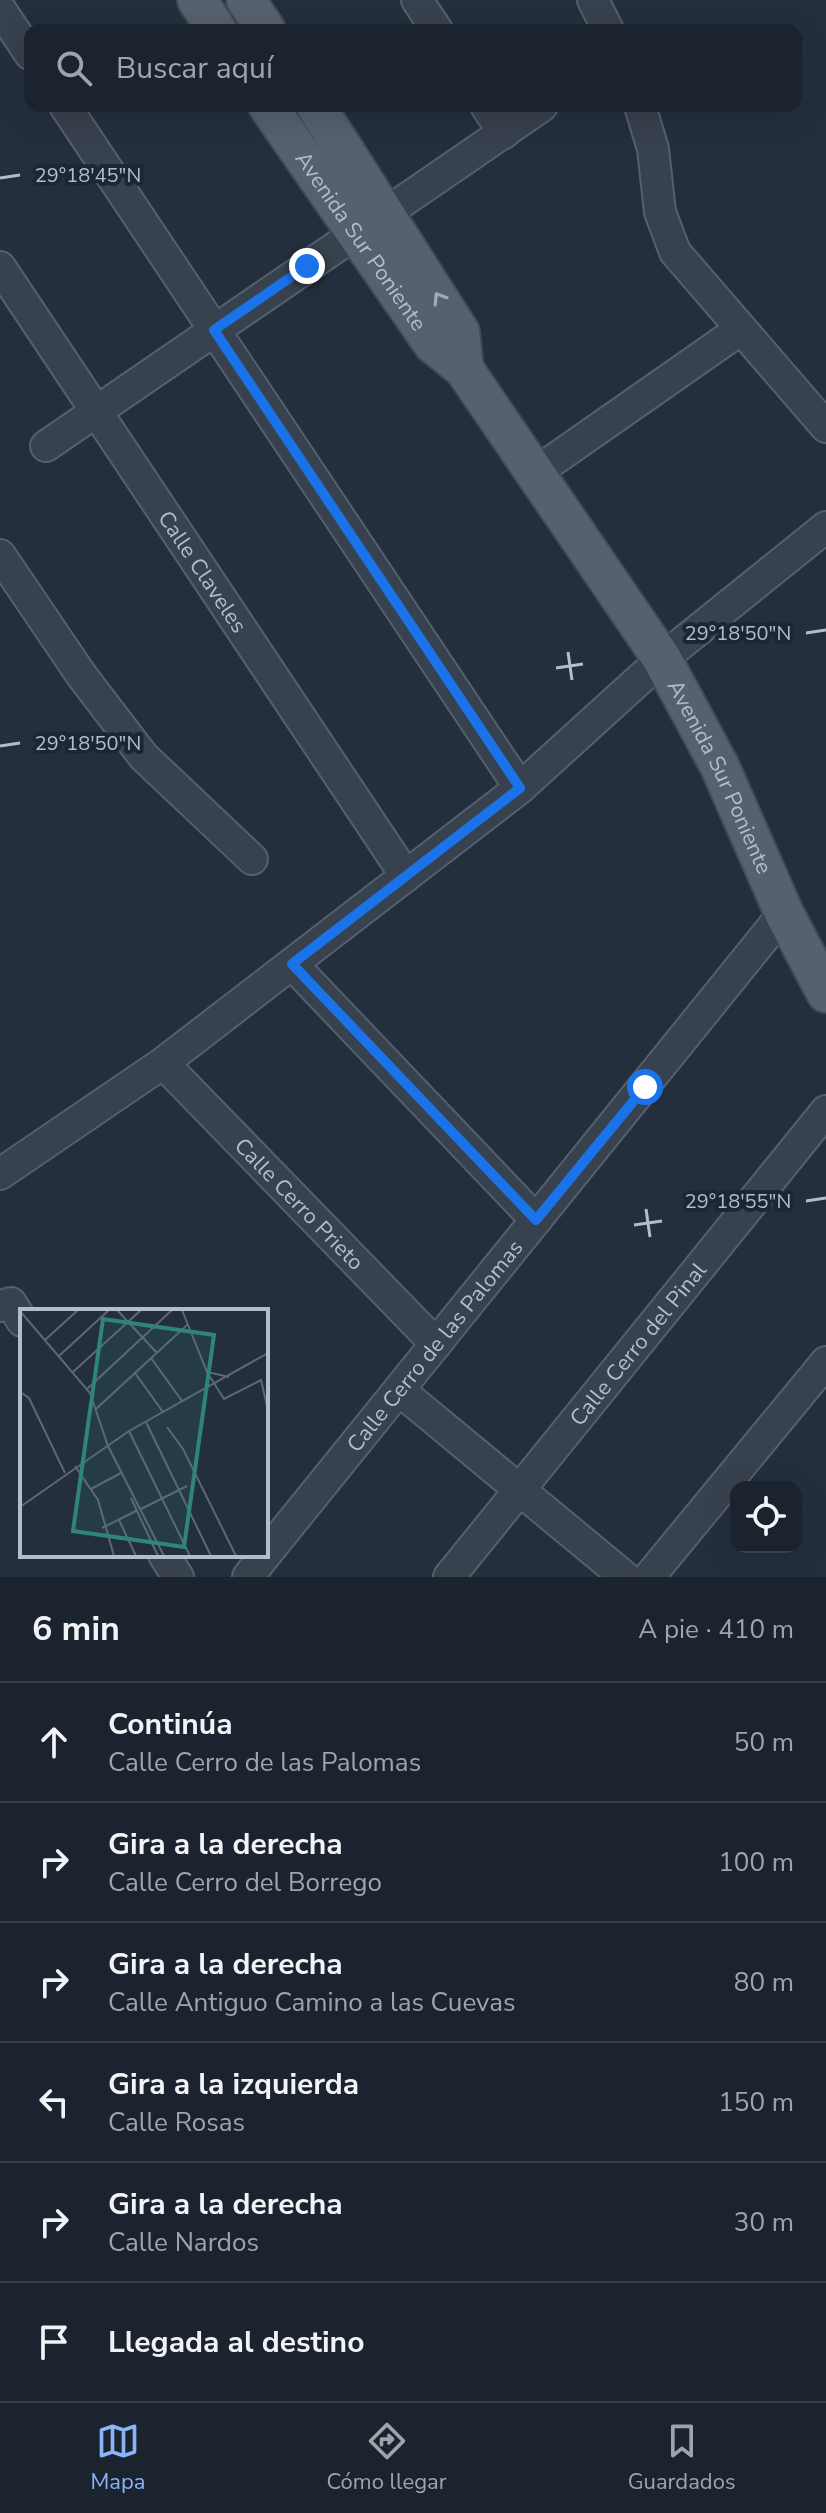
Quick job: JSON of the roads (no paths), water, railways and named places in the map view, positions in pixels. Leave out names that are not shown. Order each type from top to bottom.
[{"type":"main road","points":[[197,0],[213,24]]},
{"type":"main road","points":[[246,0],[262,24]]},
{"type":"main road","name":"Avenida Sur Poniente","points":[[272,112],[433,344],[464,369],[662,659],[720,767],[784,913],[826,993]]},
{"type":"main road","name":"Avenida Sur Poniente","points":[[320,112],[460,332],[464,369]]},
{"type":"street","points":[[417,0],[433,24]]},
{"type":"street","points":[[593,0],[605,24]]},
{"type":"street","points":[[0,9],[24,45]]},
{"type":"street","points":[[69,112],[520,788]]},
{"type":"street","points":[[490,112],[504,133]]},
{"type":"street","points":[[386,213],[534,112]]},
{"type":"street","points":[[642,112],[653,149],[660,212],[667,237],[690,271],[826,427]]},
{"type":"street","points":[[46,446],[355,234]]},
{"type":"street","name":"Calle Claveles","points":[[0,267],[406,876]]},
{"type":"street","points":[[535,473],[741,329]]},
{"type":"street","points":[[0,1174],[163,1063],[520,788],[662,659],[826,527]]},
{"type":"street","points":[[0,555],[82,676],[144,757],[252,859]]},
{"type":"street","name":"Calle Cerro de las Palomas","points":[[268,1553],[784,913]]},
{"type":"street","points":[[292,964],[536,1220]]},
{"type":"street","name":"Calle Cerro Prieto","points":[[163,1063],[436,1344]]},
{"type":"street","name":"Calle Cerro del Pinal","points":[[449,1577],[826,1111]]},
{"type":"street","points":[[649,1577],[826,1362]]},
{"type":"street","points":[[399,1390],[625,1577]]},
{"type":"street","points":[[165,1557],[178,1577]]},
{"type":"street","name":"Calle Cerro de las Palomas","points":[[248,1577],[264,1557]]}]
